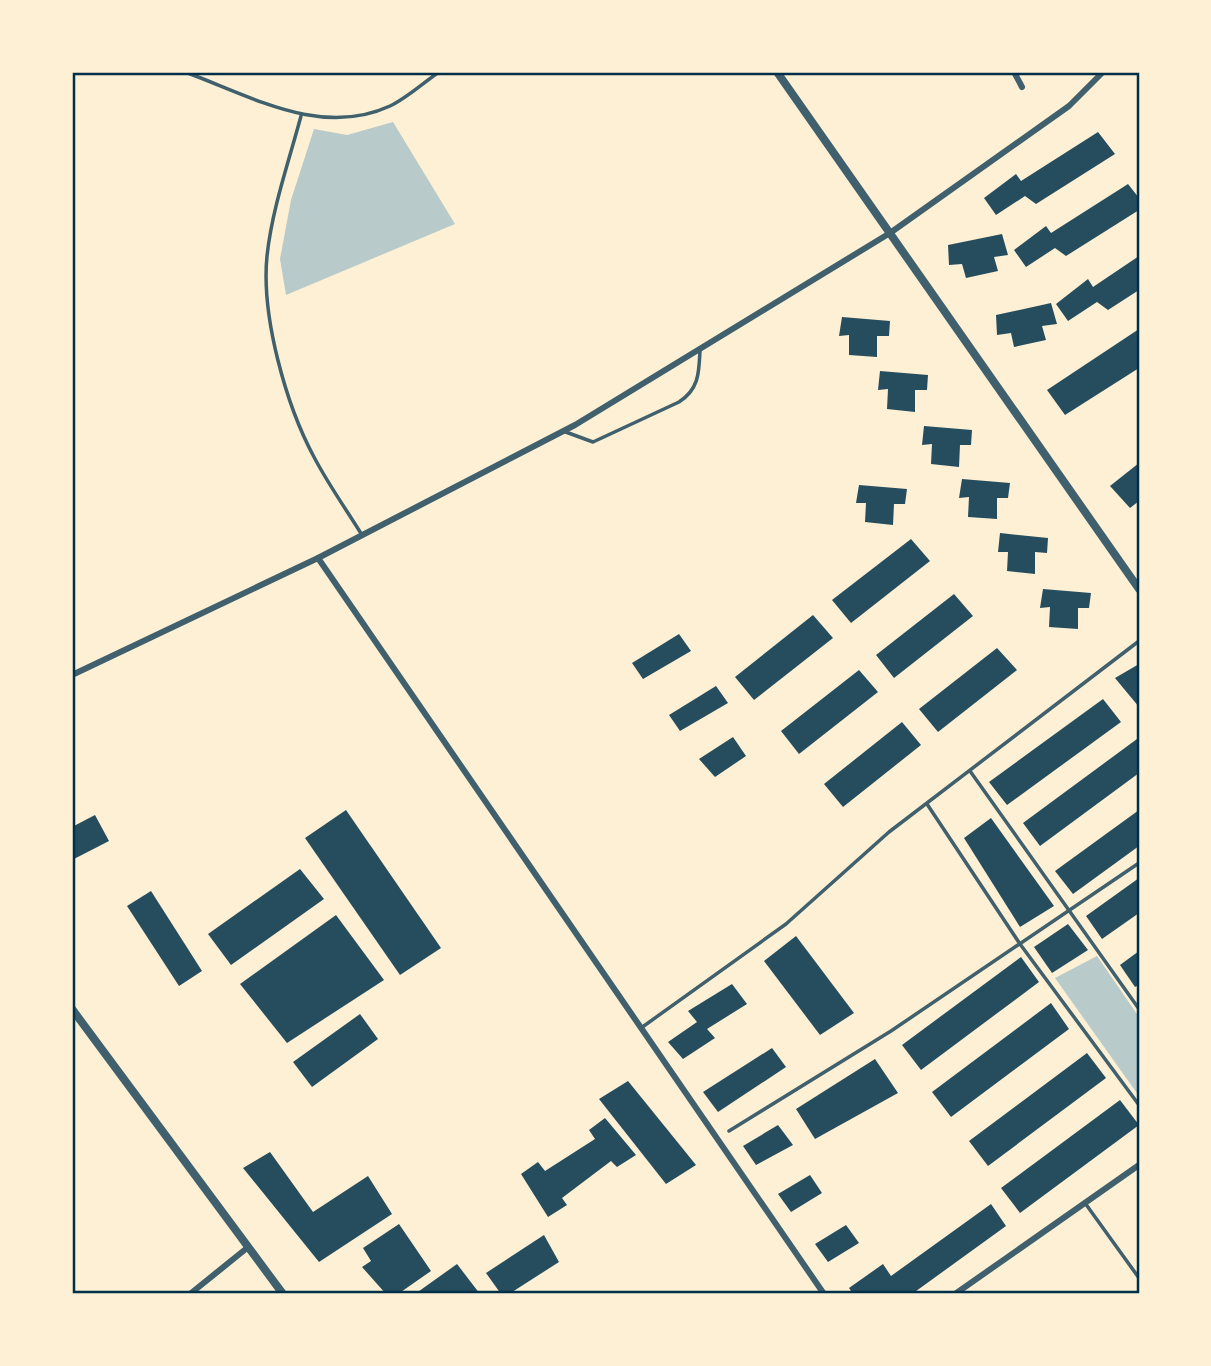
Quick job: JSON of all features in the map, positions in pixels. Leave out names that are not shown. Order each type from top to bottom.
[{"type":"street","points":[[777,72],[1139,589]]},
{"type":"street","points":[[1014,72],[1022,87]]},
{"type":"street","points":[[72,675],[318,558],[563,431],[890,233],[1069,106],[1103,72]]},
{"type":"street","points":[[318,558],[824,1294]]},
{"type":"street","points":[[72,1009],[283,1294]]},
{"type":"street","points":[[955,1294],[1139,1165]]},
{"type":"street","points":[[190,1294],[247,1248]]},
{"type":"lane","points":[[185,72],[301,116],[327,120],[356,117],[391,105],[439,72]]},
{"type":"lane","points":[[301,116],[267,257],[270,321],[278,363],[313,456],[362,535]]},
{"type":"lane","points":[[563,431],[593,442],[679,402],[692,394],[698,377],[700,350]]},
{"type":"lane","points":[[641,1028],[786,923],[889,832],[1139,641]]},
{"type":"lane","points":[[970,771],[1139,1009]]},
{"type":"lane","points":[[927,804],[1020,944],[1139,1105]]},
{"type":"lane","points":[[729,1132],[891,1031],[1139,863]]},
{"type":"lane","points":[[1085,1203],[1139,1278]]},
{"type":"shaded area","points":[[393,122],[455,224],[286,295],[280,259],[291,200],[314,129],[347,135]]},
{"type":"shaded area","points":[[1097,956],[1139,1017],[1139,1096],[1055,978]]},
{"type":"building","points":[[1098,132],[1115,154],[1036,204],[1025,196],[996,215],[984,198],[1016,174],[1021,181]]},
{"type":"building","points":[[1128,184],[1139,198],[1139,210],[1066,256],[1055,248],[1026,267],[1014,250],[1046,226],[1051,233]]},
{"type":"building","points":[[1002,234],[1008,255],[994,257],[998,271],[966,278],[962,264],[949,265],[948,245]]},
{"type":"building","points":[[1139,256],[1139,290],[1108,310],[1097,302],[1068,321],[1056,304],[1088,279],[1093,287]]},
{"type":"building","points":[[1051,303],[1057,324],[1042,326],[1046,340],[1014,347],[1011,333],[997,335],[996,315]]},
{"type":"building","points":[[842,317],[890,321],[889,336],[877,336],[877,357],[849,355],[849,335],[839,336]]},
{"type":"building","points":[[1139,329],[1139,368],[1065,415],[1047,390]]},
{"type":"building","points":[[880,371],[928,375],[927,390],[915,390],[915,412],[887,409],[888,389],[878,390]]},
{"type":"building","points":[[924,426],[972,430],[971,445],[960,445],[959,467],[931,464],[932,444],[922,445]]},
{"type":"building","points":[[1139,463],[1139,501],[1130,508],[1110,486]]},
{"type":"building","points":[[962,479],[1010,483],[1008,498],[997,498],[997,519],[968,517],[969,497],[959,498]]},
{"type":"building","points":[[859,485],[907,489],[905,504],[894,504],[893,525],[865,522],[866,503],[856,503]]},
{"type":"building","points":[[1000,533],[1048,538],[1047,553],[1035,552],[1035,574],[1007,571],[1008,552],[998,552]]},
{"type":"building","points":[[911,539],[930,561],[851,623],[832,600]]},
{"type":"building","points":[[1043,589],[1091,593],[1089,608],[1078,608],[1078,629],[1049,627],[1050,607],[1040,608]]},
{"type":"building","points":[[954,594],[973,616],[894,678],[876,655]]},
{"type":"building","points":[[813,615],[833,638],[754,700],[735,677]]},
{"type":"building","points":[[679,634],[691,651],[643,679],[632,663]]},
{"type":"building","points":[[997,648],[1017,670],[938,732],[919,709]]},
{"type":"building","points":[[1139,664],[1139,707],[1115,678]]},
{"type":"building","points":[[859,670],[878,692],[799,754],[781,731]]},
{"type":"building","points":[[716,686],[728,703],[680,731],[669,715]]},
{"type":"building","points":[[1103,699],[1121,722],[1007,805],[989,782]]},
{"type":"building","points":[[902,722],[921,745],[843,807],[824,784]]},
{"type":"building","points":[[733,737],[746,756],[715,777],[699,759]]},
{"type":"building","points":[[1137,739],[1139,773],[1040,846],[1023,823]]},
{"type":"building","points":[[346,810],[441,948],[400,975],[305,838]]},
{"type":"building","points":[[1139,810],[1139,846],[1073,894],[1055,871]]},
{"type":"building","points":[[95,815],[109,841],[72,860],[72,827]]},
{"type":"building","points":[[991,818],[1054,906],[1020,927],[964,838]]},
{"type":"building","points":[[300,869],[324,899],[231,965],[208,934]]},
{"type":"building","points":[[1139,878],[1139,913],[1102,939],[1086,916]]},
{"type":"building","points":[[151,891],[202,971],[179,986],[127,906]]},
{"type":"building","points":[[336,915],[384,980],[287,1043],[240,984]]},
{"type":"building","points":[[1068,924],[1088,950],[1052,973],[1034,947]]},
{"type":"building","points":[[796,936],[854,1013],[820,1035],[764,961]]},
{"type":"building","points":[[1139,951],[1139,985],[1135,987],[1120,965]]},
{"type":"building","points":[[1021,957],[1039,982],[921,1070],[902,1045]]},
{"type":"building","points":[[732,984],[747,1004],[707,1029],[715,1038],[683,1059],[668,1042],[697,1022],[688,1011]]},
{"type":"building","points":[[1051,1003],[1069,1029],[951,1117],[932,1092]]},
{"type":"building","points":[[360,1014],[378,1039],[312,1087],[293,1062]]},
{"type":"building","points":[[772,1048],[786,1067],[718,1112],[703,1092]]},
{"type":"building","points":[[1087,1053],[1106,1078],[988,1166],[969,1141]]},
{"type":"building","points":[[875,1059],[898,1093],[815,1139],[796,1109]]},
{"type":"building","points":[[628,1081],[696,1165],[666,1184],[599,1099]]},
{"type":"building","points":[[1120,1100],[1139,1125],[1020,1213],[1001,1188]]},
{"type":"building","points":[[605,1118],[636,1155],[617,1167],[611,1161],[562,1198],[567,1205],[548,1217],[521,1174],[538,1162],[545,1171],[595,1139],[589,1130]]},
{"type":"building","points":[[778,1125],[793,1145],[756,1165],[743,1146]]},
{"type":"building","points":[[270,1152],[313,1212],[368,1176],[392,1214],[319,1262],[243,1168]]},
{"type":"building","points":[[810,1175],[822,1193],[791,1212],[778,1194]]},
{"type":"building","points":[[991,1204],[1006,1226],[912,1294],[853,1294],[849,1288],[883,1264],[891,1276]]},
{"type":"building","points":[[399,1224],[431,1271],[398,1294],[386,1294],[362,1267],[371,1261],[363,1248]]},
{"type":"building","points":[[846,1225],[859,1243],[828,1262],[815,1244]]},
{"type":"building","points":[[544,1235],[559,1262],[509,1294],[501,1294],[486,1273]]},
{"type":"building","points":[[457,1264],[480,1294],[415,1294]]}]
